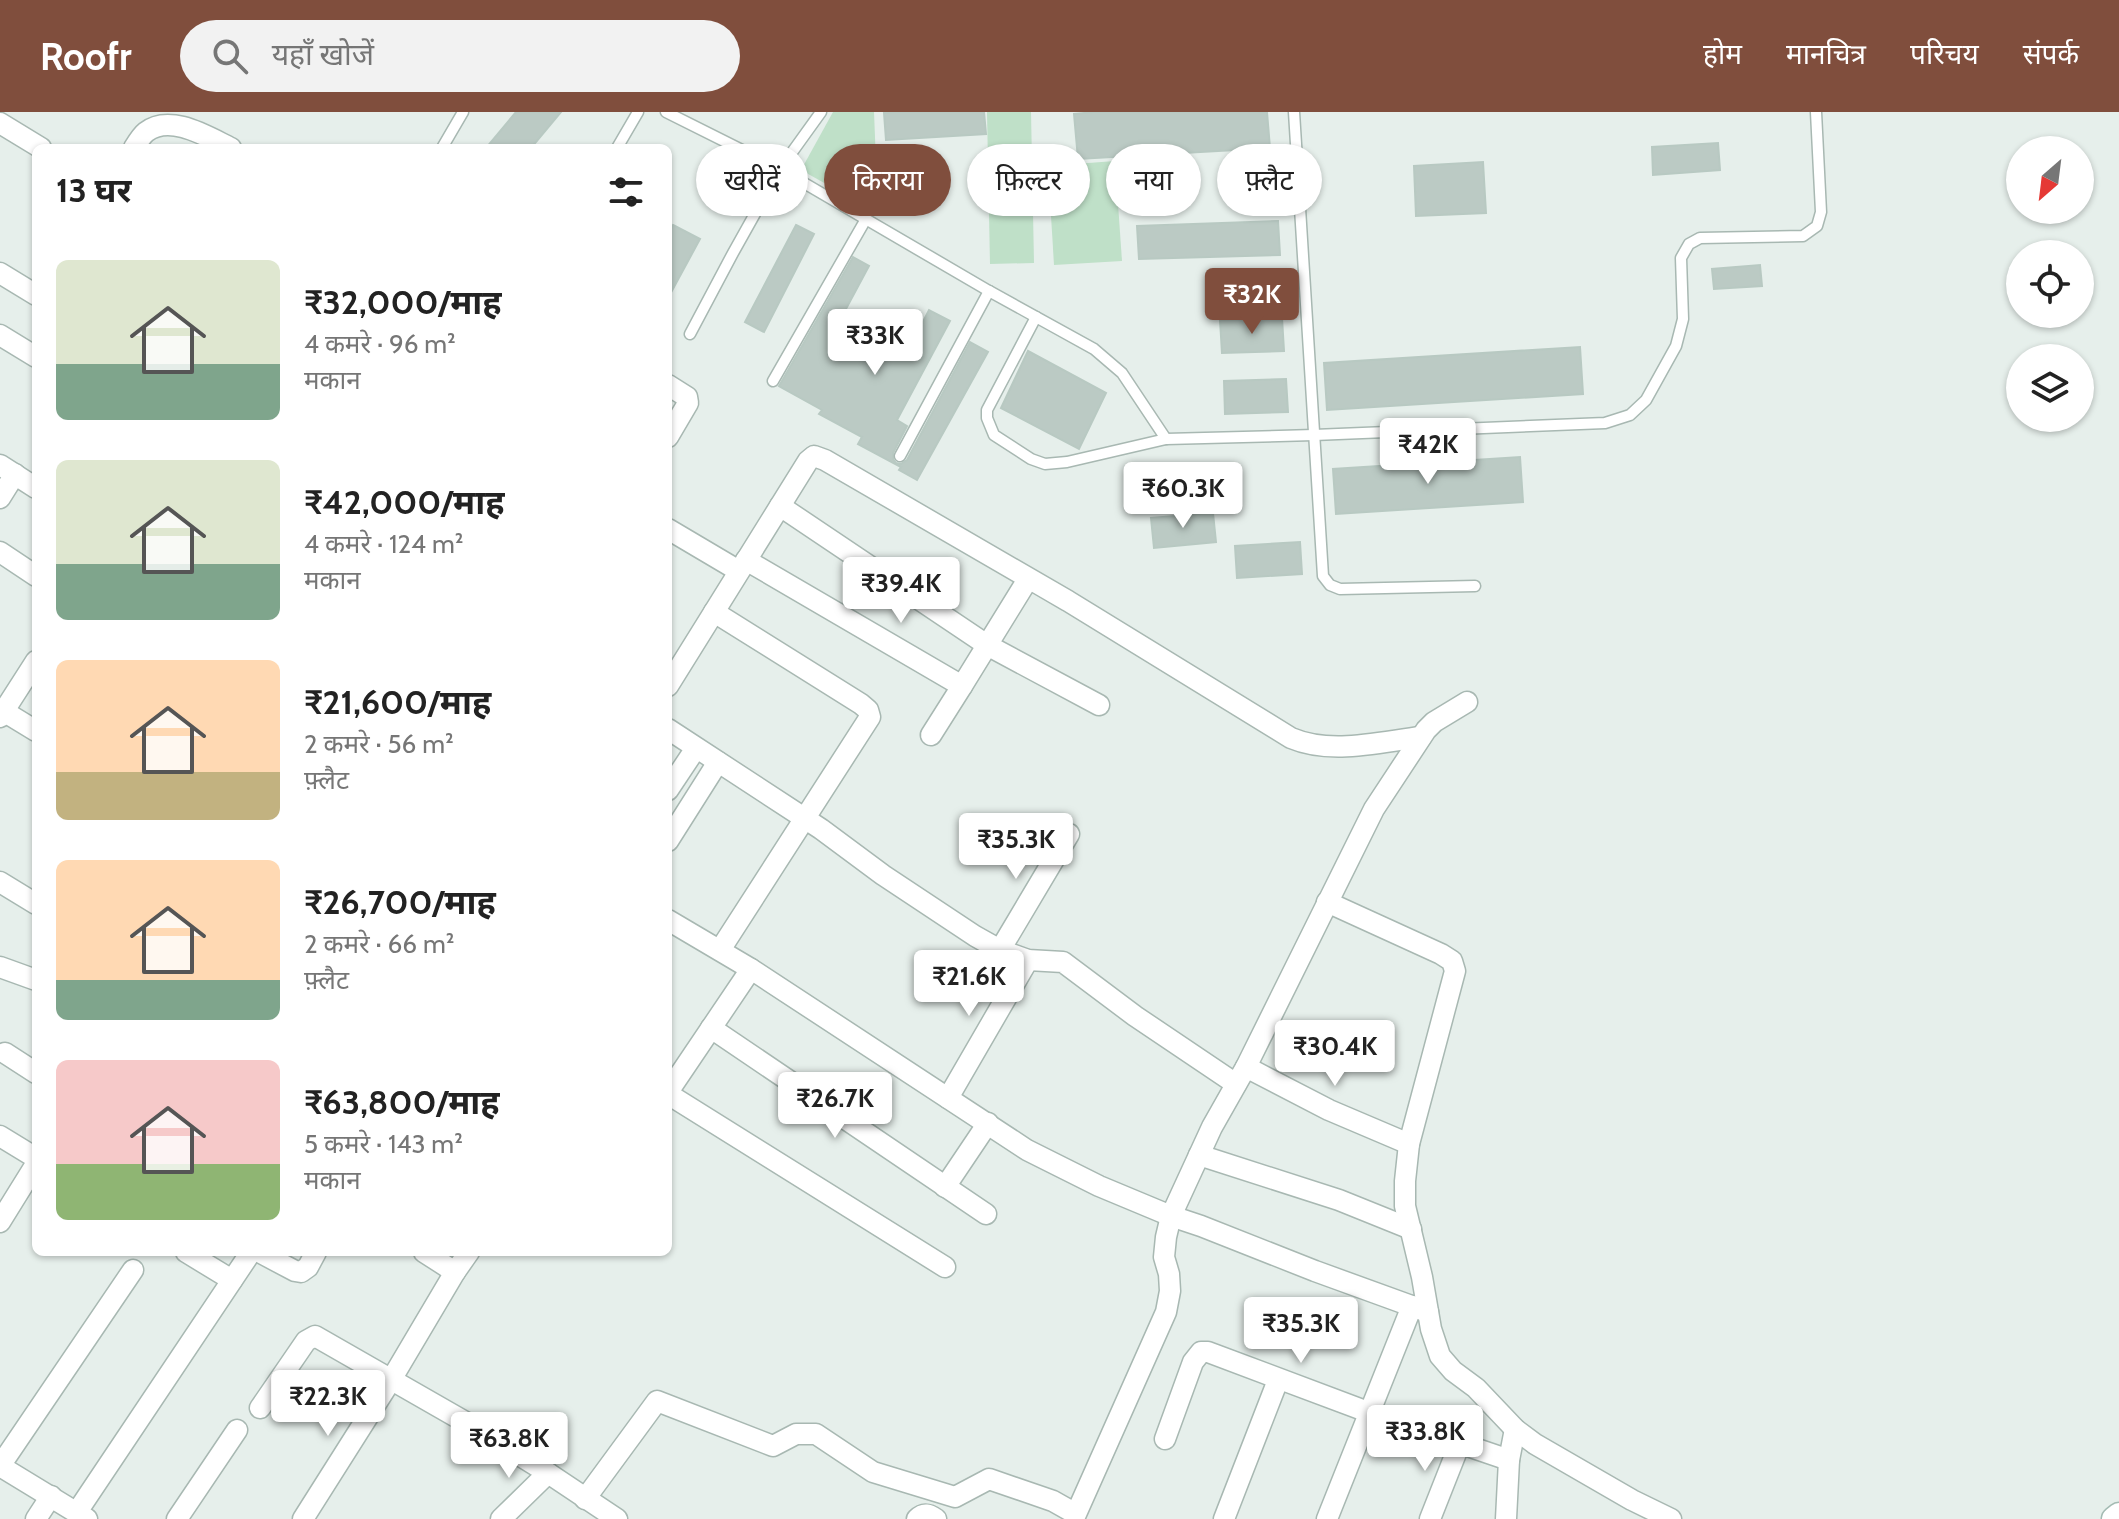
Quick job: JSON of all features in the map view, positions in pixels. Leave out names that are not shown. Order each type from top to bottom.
[{"type":"street","points":[[0,123],[34,144]]},
{"type":"street","points":[[143,131],[175,125],[210,143]]},
{"type":"street","points":[[0,273],[32,293]]},
{"type":"street","points":[[0,335],[32,355]]},
{"type":"street","points":[[672,388],[687,397],[688,403],[672,430]]},
{"type":"street","points":[[672,680],[814,456],[1068,601],[1270,726],[1305,744],[1322,747],[1421,737]]},
{"type":"street","points":[[0,498],[8,469],[32,485]]},
{"type":"street","points":[[780,506],[987,645],[1099,705]]},
{"type":"street","points":[[672,531],[742,565],[962,686]]},
{"type":"street","points":[[0,552],[32,573]]},
{"type":"street","points":[[931,735],[1028,579]]},
{"type":"street","points":[[714,612],[861,704],[870,717],[720,950]]},
{"type":"street","points":[[32,667],[1,713],[32,729]]},
{"type":"street","points":[[585,1499],[657,1401],[773,1446],[796,1434],[816,1434],[873,1472],[955,1497],[989,1479],[1053,1501],[1076,1514],[1166,1312],[1170,1291],[1164,1257],[1166,1237],[1171,1216],[1199,1155],[1374,809],[1434,722],[1467,702]]},
{"type":"street","points":[[672,732],[907,891],[1000,950],[1028,960],[1063,962],[1135,1016],[1241,1075],[1409,1144]]},
{"type":"street","points":[[672,784],[696,748]]},
{"type":"street","points":[[672,835],[718,762]]},
{"type":"street","points":[[1000,950],[1069,834]]},
{"type":"street","points":[[0,882],[32,902]]},
{"type":"street","points":[[1327,902],[1441,954],[1452,961],[1455,971],[1409,1144],[1405,1181],[1405,1206],[1411,1229],[1420,1309],[1440,1356],[1515,1429],[1535,1444],[1671,1519]]},
{"type":"street","points":[[672,922],[751,969],[1049,1162],[1171,1216],[1420,1309]]},
{"type":"street","points":[[948,1098],[1028,960]]},
{"type":"street","points":[[0,967],[32,979]]},
{"type":"street","points":[[672,1087],[751,969]]},
{"type":"street","points":[[711,1028],[986,1214]]},
{"type":"street","points":[[2,1055],[32,1071]]},
{"type":"street","points":[[672,1096],[945,1267]]},
{"type":"street","points":[[945,1187],[988,1123]]},
{"type":"street","points":[[0,1136],[32,1158]]},
{"type":"street","points":[[1199,1155],[1339,1200],[1411,1229]]},
{"type":"street","points":[[0,1222],[32,1168]]},
{"type":"street","points":[[193,1256],[232,1280]]},
{"type":"street","points":[[133,1270],[0,1466],[82,1516],[248,1256]]},
{"type":"street","points":[[267,1256],[301,1272],[314,1256]]},
{"type":"street","points":[[430,1256],[455,1272]]},
{"type":"street","points":[[303,1519],[466,1256]]},
{"type":"street","points":[[1327,1519],[1368,1412],[1420,1309]]},
{"type":"street","points":[[260,1408],[306,1341],[315,1336],[467,1423],[613,1518]]},
{"type":"street","points":[[1165,1439],[1193,1362],[1201,1352],[1208,1352],[1278,1380],[1509,1460]]},
{"type":"street","points":[[1224,1519],[1278,1380]]},
{"type":"street","points":[[1506,1519],[1509,1460],[1515,1429]]},
{"type":"street","points":[[177,1519],[237,1430]]},
{"type":"street","points":[[1430,1519],[1460,1443]]},
{"type":"street","points":[[501,1519],[548,1473]]},
{"type":"street","points":[[36,1519],[51,1496]]},
{"type":"street","points":[[917,1519],[929,1514],[936,1519]]},
{"type":"street","points":[[2114,1519],[2119,1515]]},
{"type":"lane","points":[[444,144],[463,112]]},
{"type":"lane","points":[[619,144],[638,112]]},
{"type":"lane","points":[[666,112],[730,144]]},
{"type":"lane","points":[[798,144],[821,112]]},
{"type":"lane","points":[[1294,112],[1323,576],[1330,585],[1340,589],[1475,586]]},
{"type":"lane","points":[[1036,317],[987,410],[987,418],[994,435],[1031,459],[1045,464],[1067,462],[1166,439],[1605,423],[1630,415],[1646,400],[1676,346],[1683,319],[1681,258],[1689,244],[1700,238],[1803,236],[1817,226],[1821,212],[1816,112]]},
{"type":"lane","points":[[808,185],[1094,349],[1110,361],[1132,387],[1166,439]]},
{"type":"lane","points":[[690,334],[754,216]]},
{"type":"lane","points":[[773,381],[866,219]]},
{"type":"lane","points":[[900,456],[989,291]]},
{"type":"green space","points":[[833,112],[874,112],[875,144],[824,144],[824,183],[808,174],[808,157]]},
{"type":"green space","points":[[987,112],[1031,112],[1032,144],[988,144]]},
{"type":"green space","points":[[1106,162],[1106,216],[1119,216],[1122,261],[1054,265],[1051,216],[1090,216],[1090,163]]},
{"type":"green space","points":[[989,216],[1033,216],[1034,263],[990,264]]},
{"type":"building","points":[[516,112],[561,112],[534,144],[489,144]]},
{"type":"building","points":[[984,112],[986,134],[886,140],[884,113]]},
{"type":"building","points":[[1267,112],[1270,144],[1217,144],[1217,151],[1201,152],[1201,144],[1106,144],[1106,157],[1090,158],[1090,144],[1077,144],[1074,114]]},
{"type":"building","points":[[1718,143],[1720,170],[1653,175],[1652,147]]},
{"type":"building","points":[[1483,162],[1486,213],[1416,216],[1414,166]]},
{"type":"building","points":[[1278,221],[1280,255],[1139,259],[1137,226]]},
{"type":"building","points":[[796,225],[814,234],[764,332],[745,322]]},
{"type":"building","points":[[672,227],[700,239],[672,291]]},
{"type":"building","points":[[853,257],[869,266],[840,320],[906,355],[929,310],[950,321],[897,420],[907,426],[893,453],[896,463],[907,460],[970,342],[988,352],[917,480],[899,470],[901,467],[858,444],[862,437],[819,414],[822,410],[779,386]]},
{"type":"building","points":[[1760,265],[1762,286],[1714,289],[1712,269]]},
{"type":"building","points":[[1282,318],[1284,351],[1222,353],[1220,320]]},
{"type":"building","points":[[1580,347],[1583,394],[1327,410],[1324,363]]},
{"type":"building","points":[[1028,351],[1106,393],[1079,449],[1001,408]]},
{"type":"building","points":[[1286,379],[1288,412],[1225,414],[1224,381]]},
{"type":"building","points":[[1520,457],[1523,502],[1336,514],[1333,469]]},
{"type":"building","points":[[1213,513],[1216,542],[1154,548],[1151,518]]},
{"type":"building","points":[[1300,542],[1302,574],[1237,578],[1235,546]]}]
